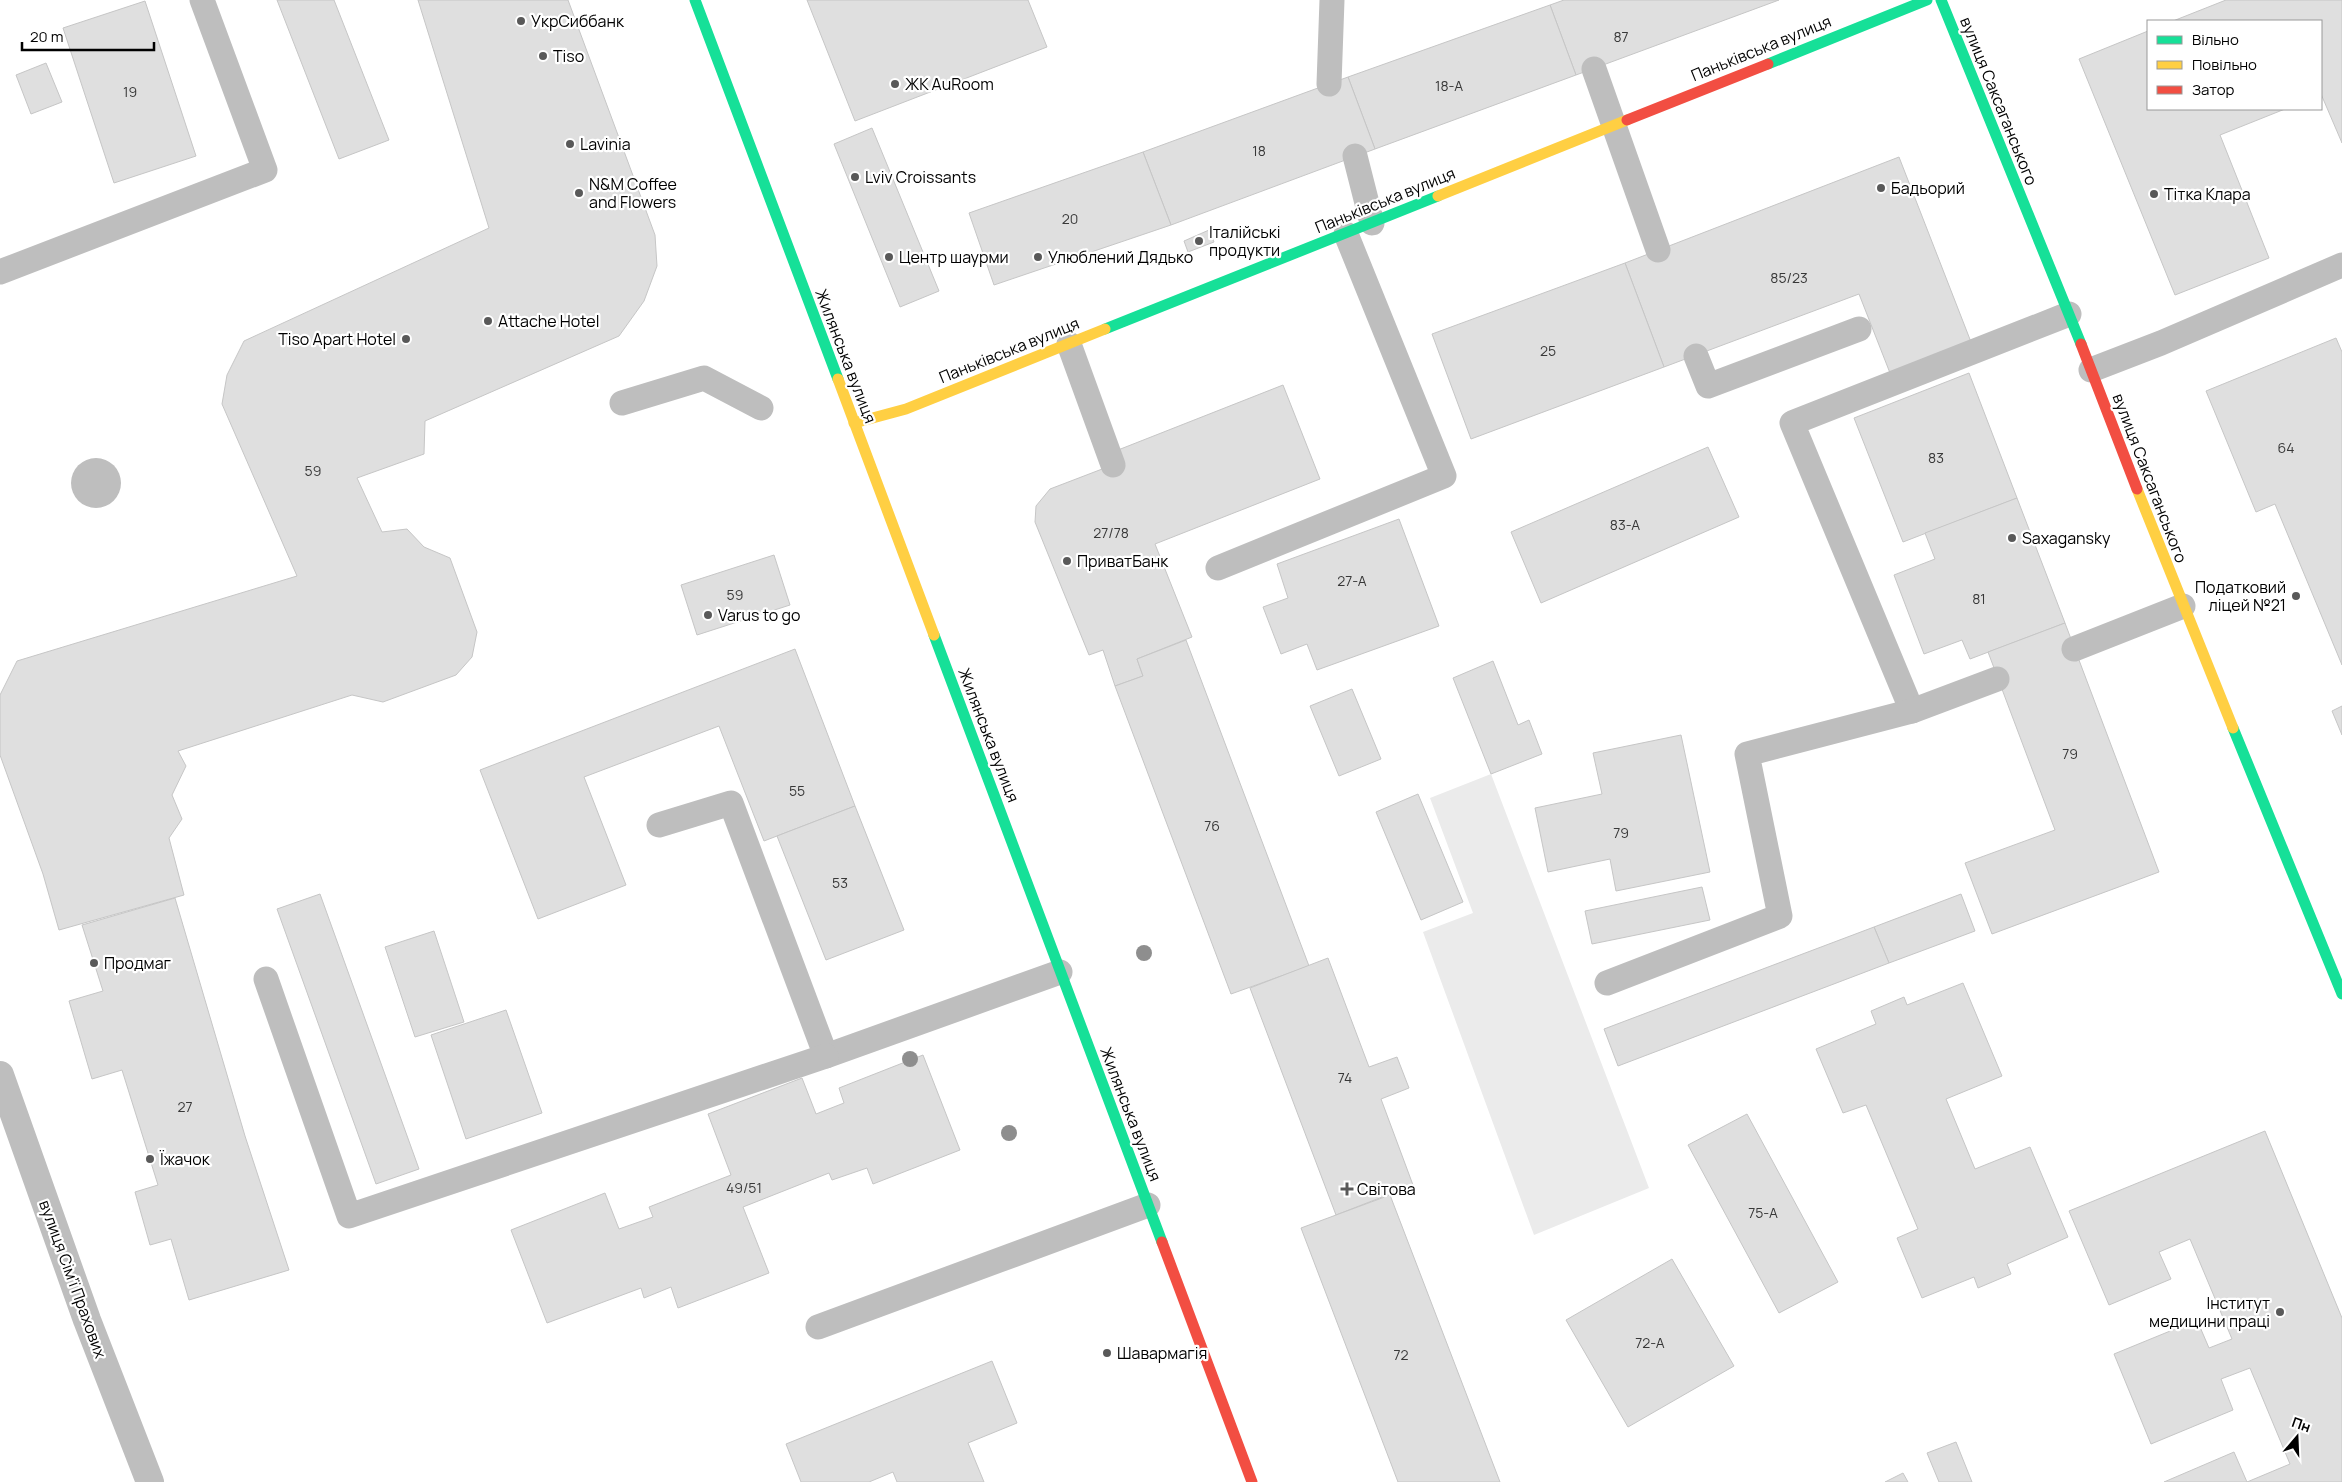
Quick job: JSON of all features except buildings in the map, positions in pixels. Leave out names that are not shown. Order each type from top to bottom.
[{"type":"main road","name":"Жилянська вулиця","points":[[695,0],[1252,1482]]},
{"type":"main road","name":"Паньківська вулиця","points":[[854,423],[906,409],[1927,0]]},
{"type":"main road","name":"вулиця Саксаганського","points":[[1941,0],[2069,314],[2183,606],[2342,994]]},
{"type":"street","name":"вулиця Сімʼї Прахових","points":[[0,1075],[87,1320],[150,1482]]},
{"type":"lane","points":[[0,272],[265,170],[202,0]]},
{"type":"lane","points":[[1329,84],[1332,0]]},
{"type":"lane","points":[[1594,69],[1658,250]]},
{"type":"lane","points":[[1355,156],[1372,223]]},
{"type":"lane","points":[[1218,568],[1444,476],[1346,234]]},
{"type":"lane","points":[[2091,370],[2161,343],[2342,265]]},
{"type":"lane","points":[[1912,712],[1792,423],[2069,314]]},
{"type":"lane","points":[[1696,356],[1708,386],[1859,329]]},
{"type":"lane","points":[[1069,344],[1113,464]]},
{"type":"lane","points":[[622,403],[704,378],[761,408]]},
{"type":"lane","points":[[2074,648],[2183,606]]},
{"type":"lane","points":[[1607,983],[1780,916],[1747,754],[1912,712],[1998,679]]},
{"type":"lane","points":[[659,825],[731,803],[826,1056]]},
{"type":"lane","points":[[266,978],[349,1216],[826,1056],[1060,972]]},
{"type":"lane","points":[[818,1327],[1148,1205]]},
{"type":"shaded area","points":[[91,458],[101,458],[114,465],[121,478],[121,488],[114,501],[101,508],[91,508],[82,504],[75,497],[71,488],[71,478],[75,469],[82,462]]},
{"type":"shaded area","points":[[1491,774],[1649,1188],[1534,1235],[1423,932],[1473,913],[1430,798]]},
{"type":"traffic: fast","points":[[695,0],[838,379]]},
{"type":"traffic: fast","points":[[1768,64],[1927,0]]},
{"type":"traffic: fast","points":[[1941,0],[2081,344]]},
{"type":"traffic: fast","points":[[1105,329],[1438,196]]},
{"type":"traffic: fast","points":[[934,635],[1162,1242]]},
{"type":"traffic: fast","points":[[2233,728],[2342,994]]},
{"type":"traffic: slow","points":[[1438,196],[1627,120]]},
{"type":"traffic: slow","points":[[854,423],[906,409],[1105,329]]},
{"type":"traffic: slow","points":[[838,379],[934,635]]},
{"type":"traffic: slow","points":[[2137,489],[2233,728]]},
{"type":"traffic: jam","points":[[1627,120],[1768,64]]},
{"type":"traffic: jam","points":[[2081,344],[2137,489]]},
{"type":"traffic: jam","points":[[1162,1242],[1252,1482]]},
{"type":"place","name":"УкрСиббанк","points":[[521,21]]},
{"type":"place","name":"Tiso","points":[[543,56]]},
{"type":"place","name":"ЖК AuRoom","points":[[895,84]]},
{"type":"place","name":"Lavinia","points":[[570,144]]},
{"type":"place","name":"Lviv Croissants","points":[[855,177]]},
{"type":"place","name":"Бадьорий","points":[[1881,188]]},
{"type":"place","name":"N&M Coffee and Flowers","points":[[579,193]]},
{"type":"place","name":"Тітка Клара","points":[[2154,194]]},
{"type":"place","name":"Італійські продукти","points":[[1199,241]]},
{"type":"place","name":"Центр шаурми","points":[[889,257]]},
{"type":"place","name":"Улюблений Дядько","points":[[1038,257]]},
{"type":"place","name":"Attache Hotel","points":[[488,321]]},
{"type":"place","name":"Tiso Apart Hotel","points":[[406,339]]},
{"type":"place","name":"Saxagansky","points":[[2012,538]]},
{"type":"place","name":"ПриватБанк","points":[[1067,561]]},
{"type":"place","name":"Податковий ліцей №21","points":[[2296,596]]},
{"type":"place","name":"Varus to go","points":[[708,615]]},
{"type":"place","name":"Продмаг","points":[[94,963]]},
{"type":"place","name":"Їжачок","points":[[150,1159]]},
{"type":"place","name":"Світова","points":[[1347,1189]]},
{"type":"place","name":"Інститут медицини праці","points":[[2280,1312]]},
{"type":"place","name":"Шавармагія","points":[[1107,1353]]}]
